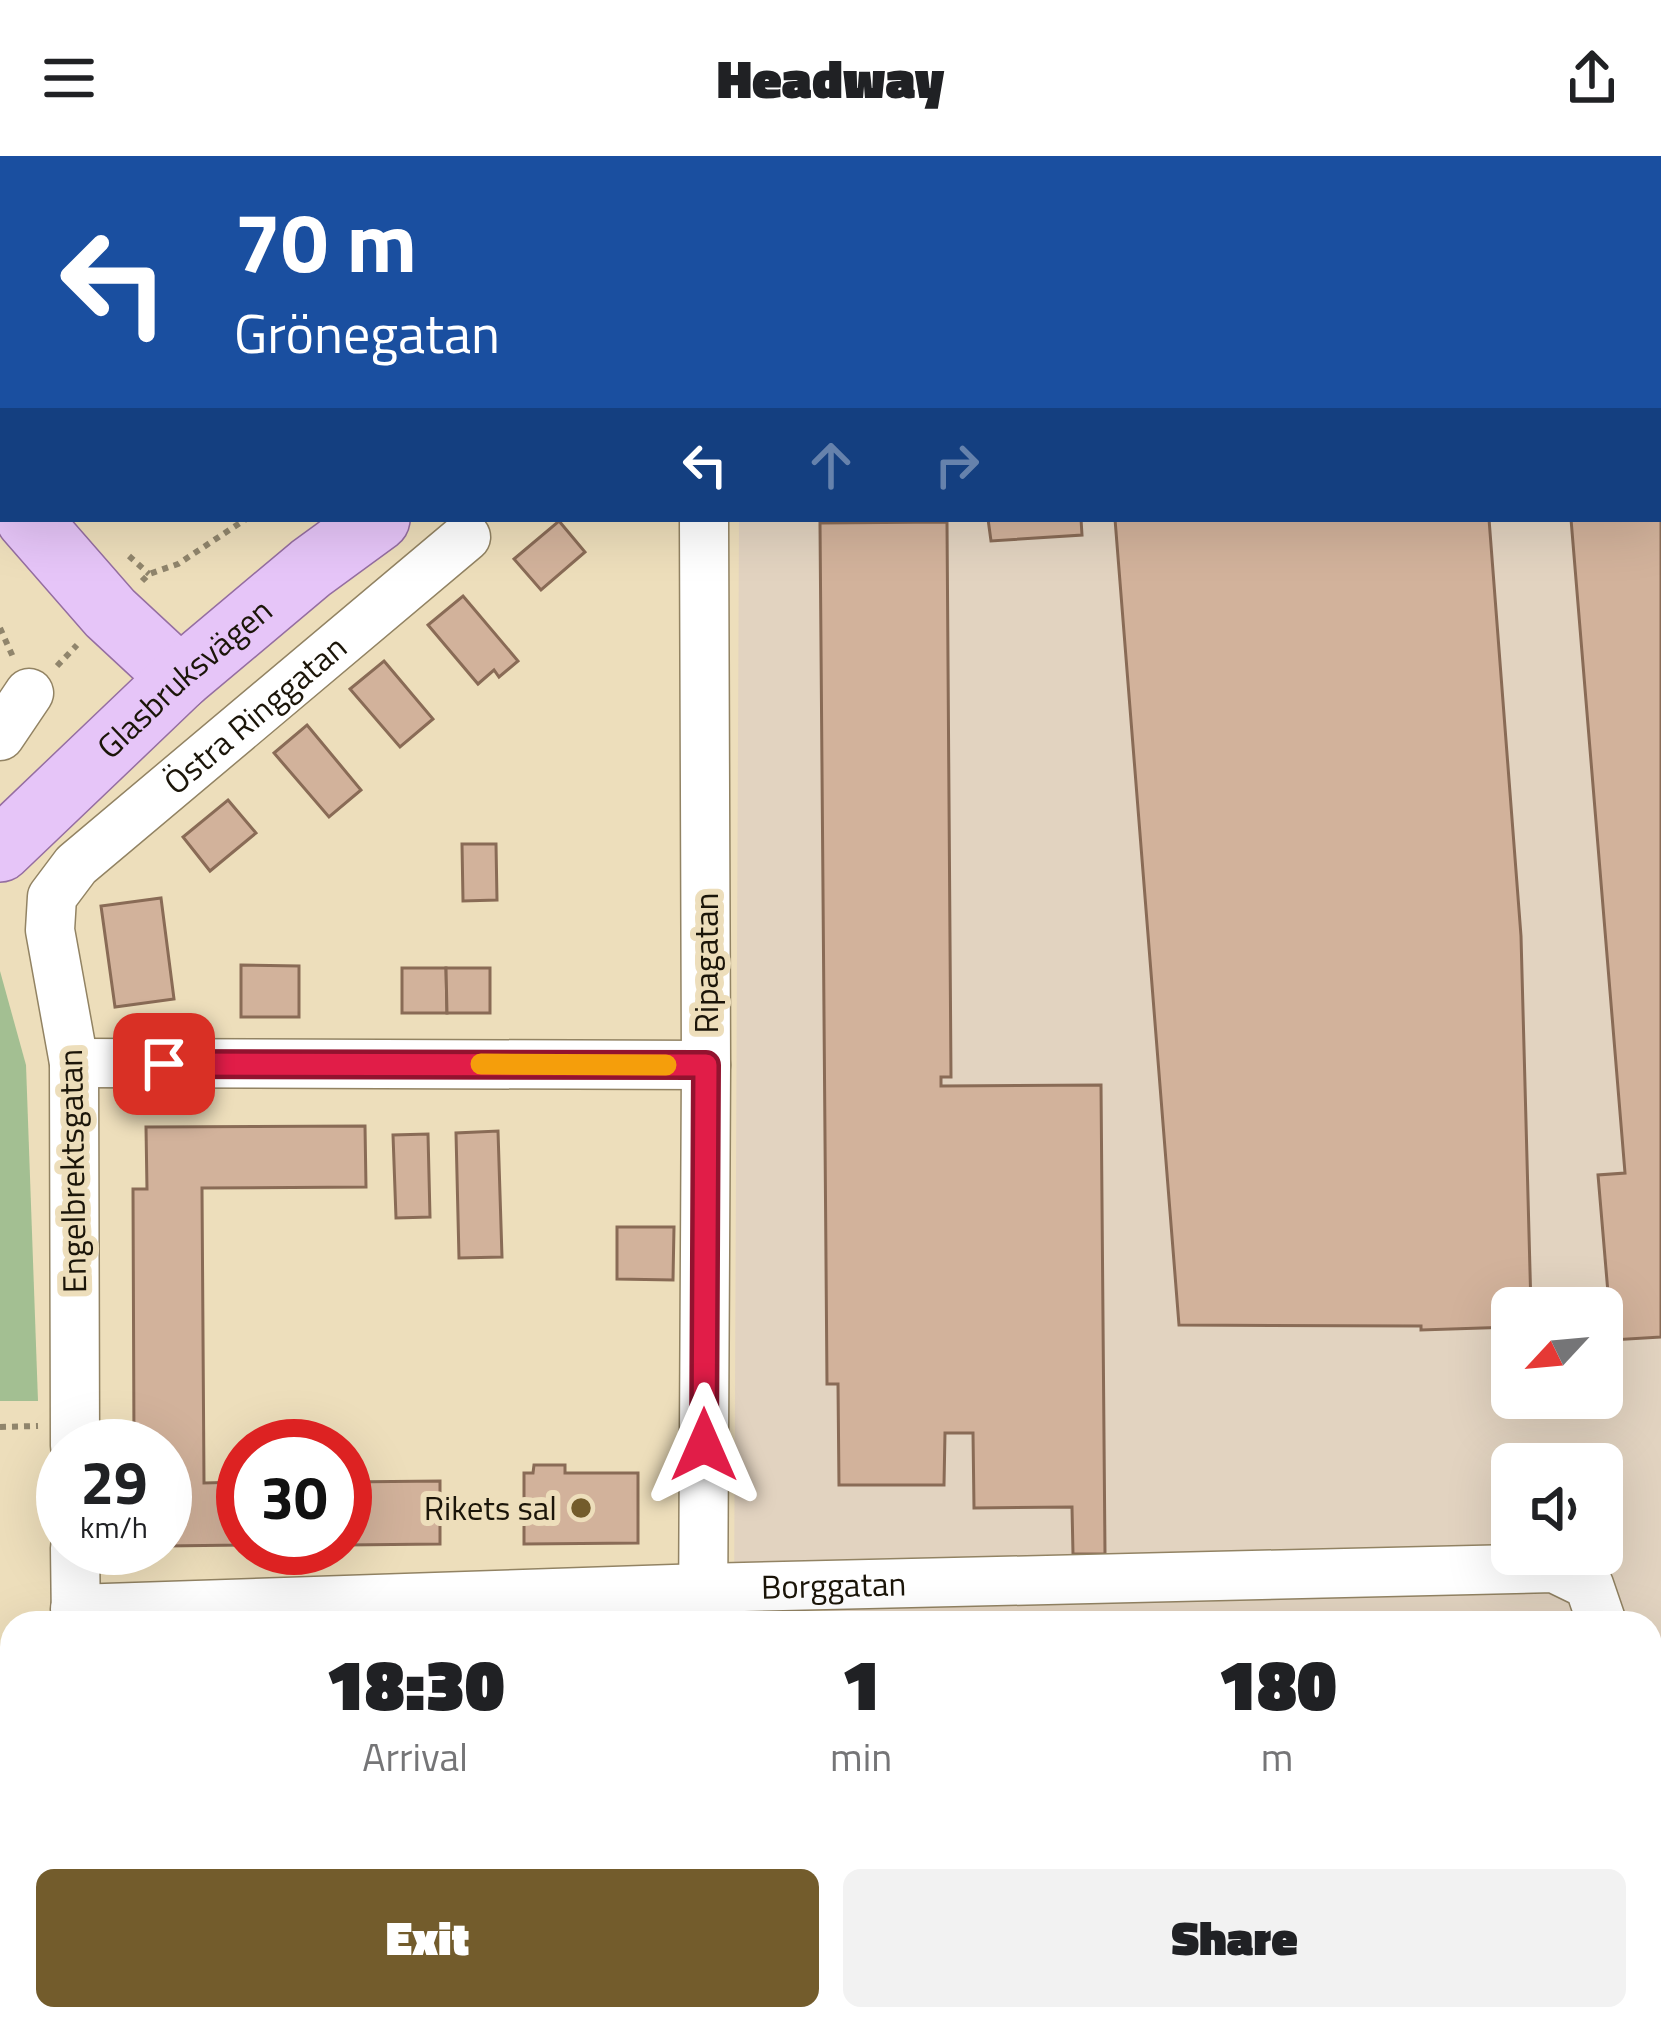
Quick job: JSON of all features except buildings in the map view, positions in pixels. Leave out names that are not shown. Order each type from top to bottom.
[{"type":"main road","points":[[31,522],[110,613],[166,665]]},
{"type":"main road","name":"Glasbruksvägen","points":[[0,850],[261,556],[305,522]]},
{"type":"main road","name":"Glasbruksvägen","points":[[0,801],[166,665],[374,522]]},
{"type":"street","name":"Ripagatan","points":[[703,1605],[704,522]]},
{"type":"street","name":"Östra Ringgatan","points":[[52,897],[76,866],[466,537]]},
{"type":"street","points":[[0,736],[29,693]]},
{"type":"street","name":"Engelbrektsgatan","points":[[52,897],[50,929],[74,1063],[75,1419]]},
{"type":"street","points":[[74,1063],[706,1065]]},
{"type":"street","name":"Borggatan","points":[[339,1611],[703,1605],[1554,1568],[1596,1604]]},
{"type":"street","points":[[75,1575],[75,1611]]},
{"type":"path","points":[[149,574],[178,564],[241,522]]},
{"type":"shaded area","points":[[739,522],[1661,522],[1661,1611],[734,1609]]},
{"type":"green space","points":[[0,971],[26,1065],[38,1401],[0,1401]]},
{"type":"slow traffic","points":[[481,1064],[666,1065]]},
{"type":"place","name":"Rikets sal","points":[[581,1508]]},
{"type":"route","points":[[164,1064],[706,1065],[704,1445]]}]
